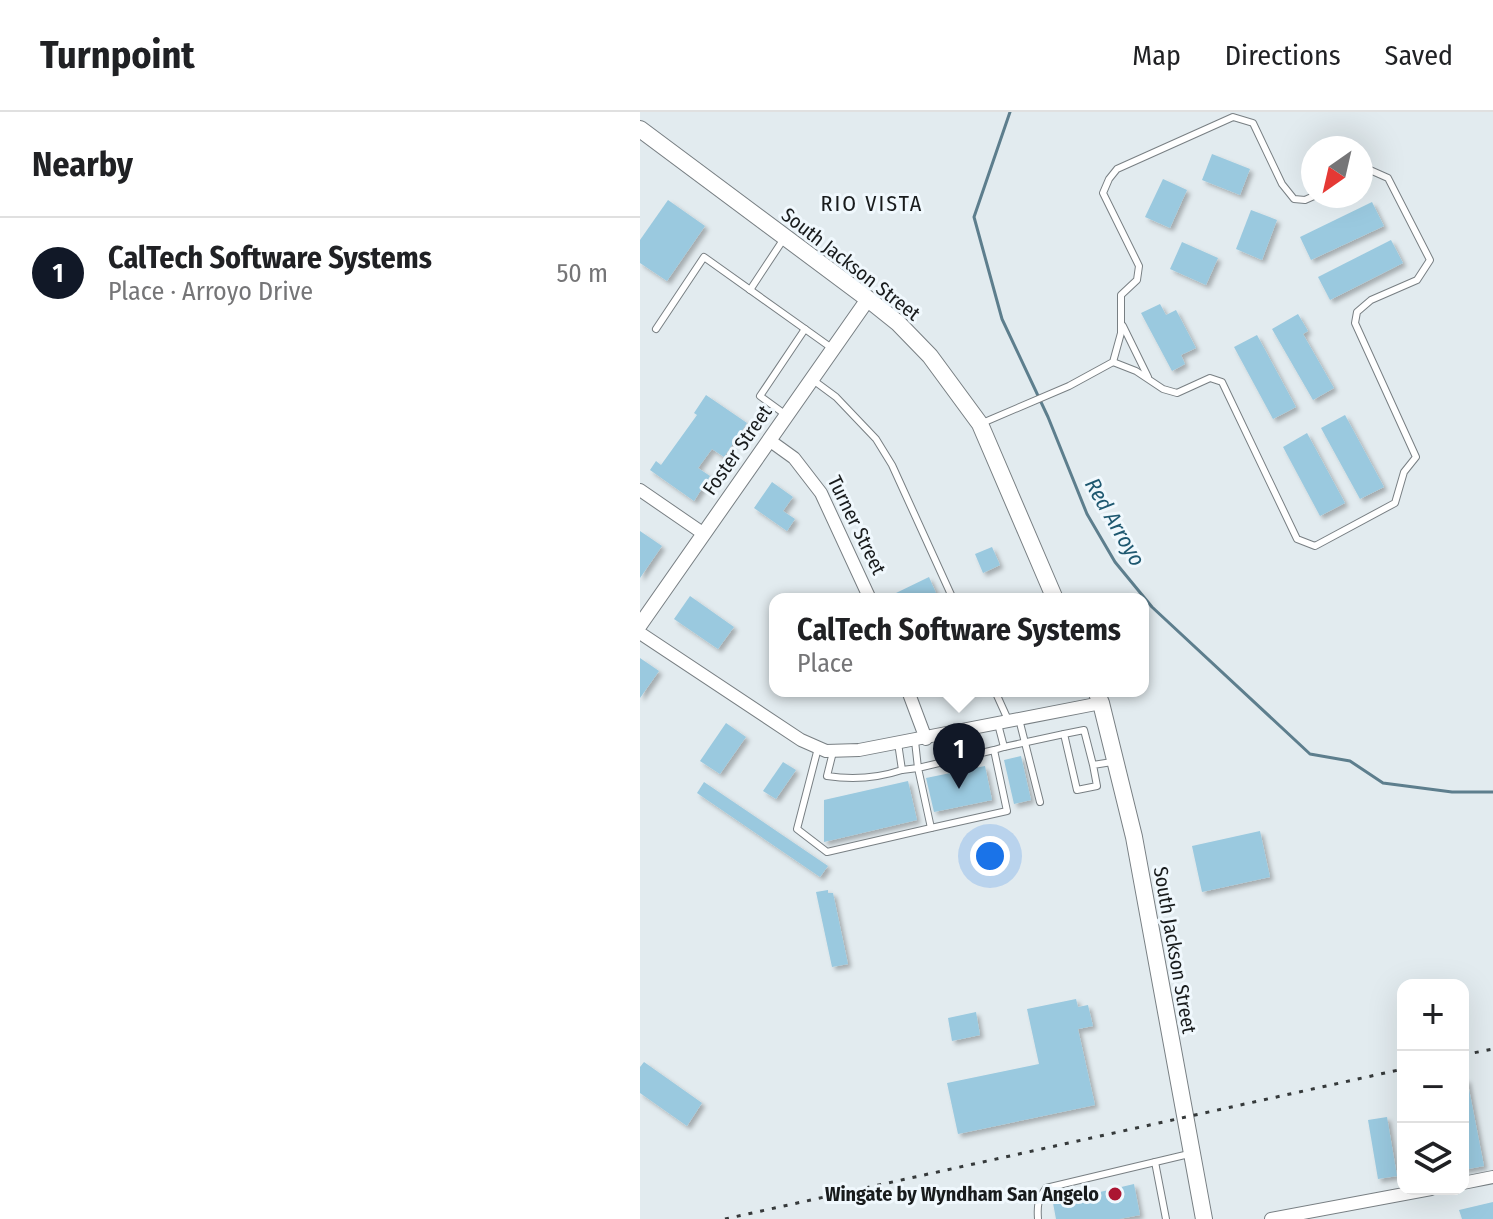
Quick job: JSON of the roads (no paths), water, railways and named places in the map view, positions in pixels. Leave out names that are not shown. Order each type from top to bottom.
[{"type":"main road","name":"South Jackson Street","points":[[640,129],[868,299],[898,323],[930,356],[980,424],[1052,593]]},
{"type":"main road","name":"South Jackson Street","points":[[1098,697],[1134,837],[1204,1219]]},
{"type":"street","name":"Foster Street","points":[[640,625],[868,299]]},
{"type":"street","name":"Turner Street","points":[[769,440],[794,458],[821,493],[867,593]]},
{"type":"street","points":[[640,490],[704,534]]},
{"type":"street","points":[[640,633],[801,740],[833,751],[859,750],[972,730],[1098,697]]},
{"type":"street","points":[[909,697],[920,740]]},
{"type":"street","points":[[1469,1182],[1493,1177]]},
{"type":"street","points":[[1271,1219],[1399,1195]]},
{"type":"lane","points":[[980,424],[1069,386],[1113,362],[1121,333],[1121,295],[1137,280],[1139,266],[1103,193],[1117,169],[1233,117],[1253,123],[1282,184],[1294,199],[1301,200]]},
{"type":"lane","points":[[1113,362],[1136,371],[1163,389],[1177,393],[1210,378],[1222,382],[1297,539],[1315,546],[1395,503],[1404,472],[1416,457],[1355,323],[1357,312],[1371,300],[1417,280],[1430,260],[1388,178],[1373,171]]},
{"type":"lane","points":[[750,290],[785,238]]},
{"type":"lane","points":[[656,329],[704,257],[833,349]]},
{"type":"lane","points":[[1119,319],[1150,380]]},
{"type":"lane","points":[[786,415],[760,396],[805,329]]},
{"type":"lane","points":[[812,379],[836,397],[876,439],[892,465],[950,593]]},
{"type":"lane","points":[[998,697],[1008,722],[1025,742],[1040,802]]},
{"type":"lane","points":[[1004,747],[1008,722]]},
{"type":"lane","points":[[972,730],[977,754]]},
{"type":"lane","points":[[812,773],[866,778],[918,768],[1025,742],[1064,734],[1084,730],[1097,786],[1077,790],[1064,734]]},
{"type":"lane","points":[[920,740],[918,768],[931,828]]},
{"type":"lane","points":[[898,743],[902,770]]},
{"type":"lane","points":[[818,748],[797,829],[827,852],[1007,811],[994,750]]},
{"type":"lane","points":[[827,776],[833,751]]},
{"type":"lane","points":[[1093,765],[1115,761]]},
{"type":"lane","points":[[1038,1219],[1039,1197],[1046,1188],[1193,1154]]},
{"type":"lane","points":[[1155,1162],[1166,1219]]},
{"type":"waterway","name":"Red Arroyo","points":[[1010,112],[974,217],[1002,319],[1048,417],[1087,514],[1115,562],[1140,593]]},
{"type":"waterway","name":"Red Arroyo","points":[[1149,603],[1310,754],[1350,761],[1383,783],[1452,792],[1493,792]]},
{"type":"railway","points":[[1469,1054],[1493,1049]]},
{"type":"railway","points":[[725,1219],[1397,1070]]},
{"type":"place","name":"CalTech Software Systems","points":[[959,789]]},
{"type":"place","name":"Wingate by Wyndham San Angelo","points":[[1115,1194]]},
{"type":"district","name":"RIO VISTA","points":[[872,203]]}]
